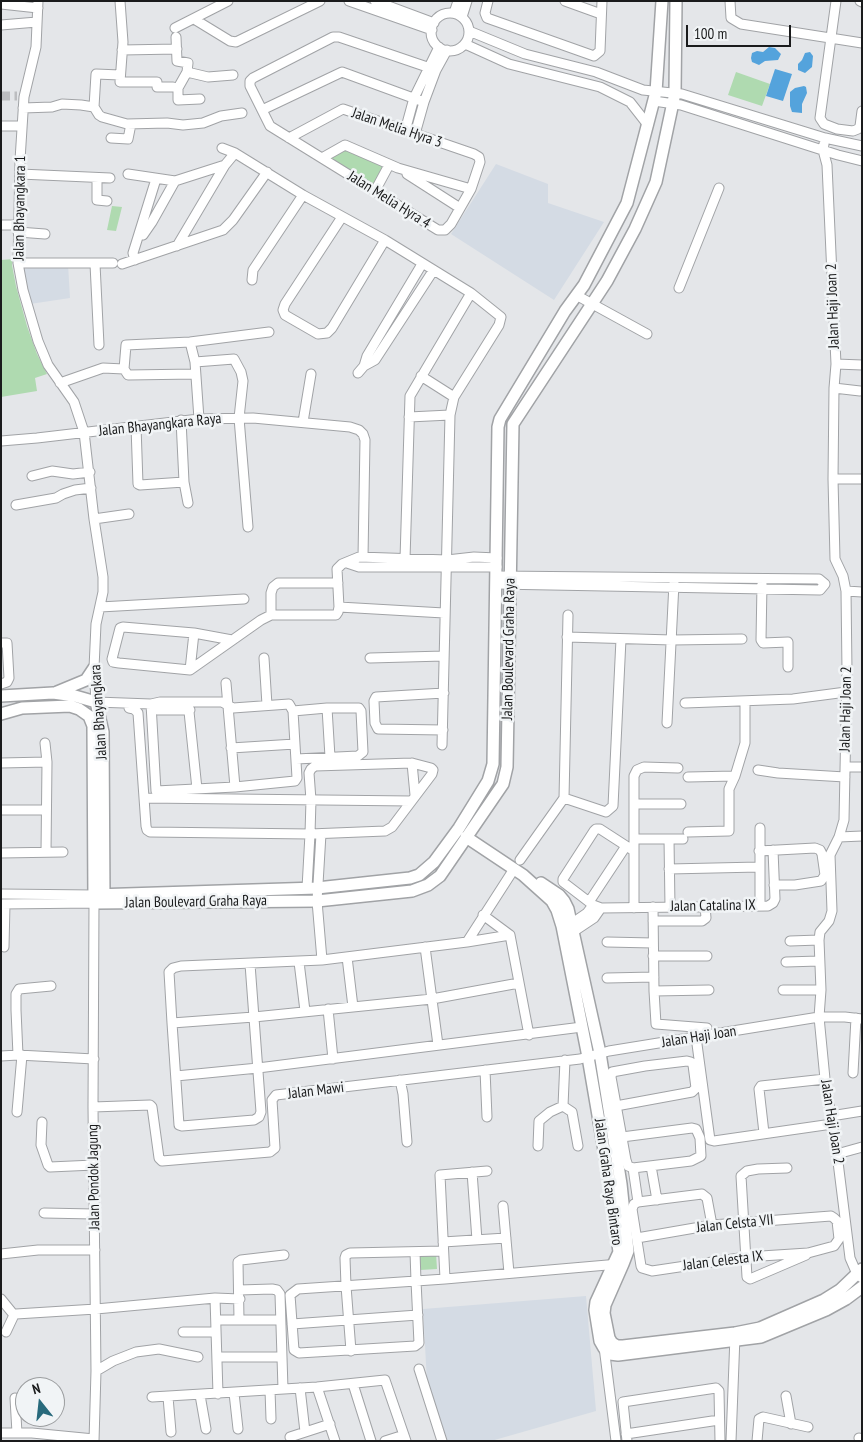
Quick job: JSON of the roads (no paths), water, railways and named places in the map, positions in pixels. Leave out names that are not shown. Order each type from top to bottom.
[{"type":"main road","name":"Jalan Boulevard Graha Raya","points":[[98,902],[312,888],[410,878],[420,874],[434,862],[459,828],[488,781],[494,764],[498,427],[500,418],[608,241],[627,203],[655,91],[662,1]]},
{"type":"main road","name":"Jalan Boulevard Graha Raya","points":[[98,902],[317,901],[412,891],[424,887],[440,876],[503,784],[507,767],[514,424],[607,281],[635,229],[656,182],[674,98],[676,80],[676,1]]},
{"type":"main road","points":[[655,91],[659,86],[665,88],[672,86],[676,80]]},
{"type":"main road","points":[[53,693],[86,680],[94,668]]},
{"type":"main road","points":[[1,696],[53,693],[75,696],[96,702]]},
{"type":"main road","name":"Jalan Bhayangkara","points":[[96,702],[103,732],[98,902]]},
{"type":"main road","name":"Jalan Bhayangkara","points":[[2,714],[22,708],[70,706],[79,709],[89,716],[93,726],[98,902]]},
{"type":"main road","name":"Jalan Graha Raya Bintaro","points":[[466,837],[519,868],[559,895],[568,909],[567,929],[582,1027],[584,1058],[616,1189],[628,1251],[618,1264],[605,1305],[606,1343]]},
{"type":"main road","name":"Jalan Graha Raya Bintaro","points":[[567,929],[600,1053],[616,1189]]},
{"type":"main road","points":[[735,1337],[817,1304],[840,1290],[860,1273]]},
{"type":"main road","points":[[606,1343],[623,1346],[735,1337],[761,1337],[804,1320],[846,1299],[862,1287]]},
{"type":"street","points":[[120,1],[123,42],[119,81],[122,83],[157,82],[157,87],[173,87]]},
{"type":"street","points":[[200,99],[178,100],[178,88],[187,72],[188,63],[177,61],[176,33],[194,18],[228,1]]},
{"type":"street","points":[[194,18],[230,41],[236,42],[320,1]]},
{"type":"street","points":[[349,1],[433,26]]},
{"type":"street","points":[[375,1],[433,26]]},
{"type":"street","points":[[458,1],[458,15]]},
{"type":"street","points":[[458,15],[467,1]]},
{"type":"street","points":[[488,1],[485,13],[486,18],[594,56],[600,51],[602,1]]},
{"type":"street","points":[[565,1],[601,14]]},
{"type":"street","points":[[730,1],[731,18],[741,24],[862,43]]},
{"type":"street","points":[[836,1],[821,122],[837,129],[853,131],[860,126],[862,111]]},
{"type":"street","points":[[1,4],[38,4]]},
{"type":"street","name":"Jalan Bhayangkara 1","points":[[38,4],[36,47],[20,96],[23,108],[18,263],[23,290],[38,340],[48,365],[74,402],[84,432]]},
{"type":"street","points":[[442,15],[458,15],[467,23],[469,31],[465,44],[457,50],[443,49],[433,39],[433,26],[442,15]]},
{"type":"street","points":[[1,25],[37,22]]},
{"type":"street","points":[[469,31],[525,54],[596,72],[643,90],[655,91],[823,150],[862,161]]},
{"type":"street","name":"Jalan Melia Hyra 4","points":[[432,69],[339,37],[333,37],[253,78],[250,81],[250,86],[270,126],[438,230],[445,230],[451,224],[471,189],[480,162],[479,157]]},
{"type":"street","points":[[465,44],[509,64],[600,87],[630,102],[648,125]]},
{"type":"street","points":[[405,130],[414,98],[443,49]]},
{"type":"street","points":[[122,50],[177,50]]},
{"type":"street","points":[[552,76],[554,62]]},
{"type":"street","points":[[415,134],[432,69]]},
{"type":"street","points":[[187,72],[208,77],[233,75]]},
{"type":"street","points":[[262,110],[342,72],[424,102]]},
{"type":"street","points":[[120,75],[96,74],[94,107],[102,117],[131,124],[167,123],[183,126],[203,123],[221,116],[242,113]]},
{"type":"street","points":[[674,98],[862,146]]},
{"type":"street","points":[[23,108],[52,107],[62,104],[94,107]]},
{"type":"street","name":"Jalan Melia Hyra 3","points":[[290,138],[343,109],[479,157]]},
{"type":"street","points":[[111,138],[128,138],[131,124]]},
{"type":"street","points":[[1,126],[22,126]]},
{"type":"street","name":"Jalan Haji Joan 2","points":[[825,138],[823,150],[827,165],[836,364],[833,479],[835,558],[846,591],[846,692],[844,820],[839,837],[830,855],[832,911],[829,921],[820,932],[821,990],[819,1018],[825,1078],[850,1258],[860,1273]]},
{"type":"street","points":[[322,158],[345,145],[394,167],[460,208]]},
{"type":"street","points":[[222,148],[235,153],[303,195],[385,240],[471,293],[501,317],[499,325],[454,397],[450,415],[442,745]]},
{"type":"street","points":[[178,246],[225,165],[235,153]]},
{"type":"street","points":[[128,174],[175,181],[225,165]]},
{"type":"street","points":[[394,167],[471,189]]},
{"type":"street","points":[[375,191],[394,167]]},
{"type":"street","points":[[18,263],[118,264],[224,230],[234,220],[267,172]]},
{"type":"street","points":[[20,174],[110,178]]},
{"type":"street","points":[[97,178],[97,200],[107,201]]},
{"type":"street","points":[[135,260],[133,253],[156,179]]},
{"type":"street","points":[[138,241],[152,222],[175,181]]},
{"type":"street","points":[[680,288],[719,188]]},
{"type":"street","points":[[252,280],[253,270],[303,195]]},
{"type":"street","points":[[342,217],[284,304],[283,310],[286,315],[318,334],[327,333],[332,328],[385,240]]},
{"type":"street","points":[[1,225],[45,234]]},
{"type":"street","points":[[95,264],[99,345]]},
{"type":"street","points":[[422,264],[367,356],[361,370],[375,360],[434,271]]},
{"type":"street","points":[[405,559],[410,396],[471,293]]},
{"type":"street","points":[[576,295],[647,334]]},
{"type":"street","points":[[196,374],[128,375],[124,369],[126,345],[190,342],[269,332]]},
{"type":"street","points":[[190,342],[195,362],[199,419]]},
{"type":"street","points":[[195,362],[234,359],[241,372],[243,381],[239,418],[248,527]]},
{"type":"street","points":[[836,364],[862,365]]},
{"type":"street","points":[[60,383],[103,368],[124,369]]},
{"type":"street","points":[[303,422],[311,374]]},
{"type":"street","points":[[421,376],[454,397]]},
{"type":"street","points":[[834,388],[860,391]]},
{"type":"street","points":[[408,417],[450,415]]},
{"type":"street","name":"Jalan Bhayangkara Raya","points":[[1,441],[199,419],[239,418],[350,427],[359,430],[365,440],[363,557]]},
{"type":"street","points":[[181,420],[184,482],[188,503]]},
{"type":"street","points":[[136,426],[138,484],[184,482]]},
{"type":"street","name":"Jalan Bhayangkara","points":[[84,432],[103,577],[96,624],[94,668],[96,702]]},
{"type":"street","points":[[32,476],[52,471],[73,474],[90,472]]},
{"type":"street","points":[[833,479],[862,480]]},
{"type":"street","points":[[16,505],[56,498],[75,490],[91,488]]},
{"type":"street","points":[[94,519],[128,514]]},
{"type":"street","points":[[232,640],[194,633],[120,628],[112,659],[113,662],[119,663],[190,670],[271,615],[336,615],[339,607],[338,569],[342,564],[363,557],[447,563],[497,571],[511,579],[674,582],[820,590],[825,586],[821,580],[763,579],[674,582]]},
{"type":"street","points":[[347,563],[359,567],[447,563]]},
{"type":"street","points":[[763,579],[761,640],[763,643],[788,642],[788,668]]},
{"type":"street","points":[[667,723],[674,582]]},
{"type":"street","points":[[271,615],[271,593],[273,586],[278,583],[338,583]]},
{"type":"street","points":[[846,591],[862,592]]},
{"type":"street","points":[[100,607],[244,599]]},
{"type":"street","points":[[339,607],[444,613]]},
{"type":"street","points":[[467,942],[484,915],[519,868],[564,798],[568,615]]},
{"type":"street","points":[[190,670],[194,633]]},
{"type":"street","points":[[567,637],[672,640],[742,639]]},
{"type":"street","points":[[564,798],[606,812],[613,806],[620,639]]},
{"type":"street","points":[[1,643],[7,643],[9,678],[7,682],[1,684]]},
{"type":"street","points":[[370,658],[444,656]]},
{"type":"street","points":[[264,658],[267,705]]},
{"type":"street","points":[[226,683],[235,787]]},
{"type":"street","points":[[685,703],[794,699],[846,692]]},
{"type":"street","points":[[443,730],[378,729],[375,723],[374,701],[376,697],[444,694]]},
{"type":"street","points":[[96,702],[151,705],[158,710],[170,706],[222,702],[233,708],[289,704],[293,711],[296,760],[295,782],[156,791],[151,705]]},
{"type":"street","points":[[634,839],[669,839],[685,835],[729,831],[729,789],[745,743],[745,702]]},
{"type":"street","points":[[189,706],[196,789]]},
{"type":"street","points":[[129,708],[134,709],[138,713],[146,828],[150,832],[310,834],[321,834],[385,831],[392,827],[432,774],[432,768],[412,763],[316,766],[310,769],[310,834],[312,888],[317,901],[322,960]]},
{"type":"street","points":[[327,708],[330,758]]},
{"type":"street","points":[[293,711],[359,708],[363,744],[362,755],[296,760]]},
{"type":"street","points":[[46,743],[46,852]]},
{"type":"street","points":[[232,748],[295,744]]},
{"type":"street","points":[[1,763],[47,762]]},
{"type":"street","points":[[412,763],[413,798]]},
{"type":"street","points":[[845,767],[862,766]]},
{"type":"street","points":[[567,929],[594,905],[630,848],[634,839],[634,776],[638,770],[644,767],[678,768]]},
{"type":"street","points":[[758,770],[845,777]]},
{"type":"street","points":[[688,778],[735,776]]},
{"type":"street","points":[[145,798],[311,800],[413,798]]},
{"type":"street","points":[[634,804],[681,804]]},
{"type":"street","points":[[1,810],[46,810]]},
{"type":"street","points":[[760,828],[760,905]]},
{"type":"street","points":[[594,905],[564,883],[563,880],[594,831],[600,829],[630,848]]},
{"type":"street","points":[[312,888],[321,834]]},
{"type":"street","points":[[839,837],[862,836]]},
{"type":"street","points":[[669,839],[670,907]]},
{"type":"street","points":[[630,848],[634,908]]},
{"type":"street","points":[[759,850],[818,848],[822,854],[824,877],[819,882],[774,885],[772,850]]},
{"type":"street","points":[[1,853],[63,852]]},
{"type":"street","points":[[669,868],[759,867]]},
{"type":"street","name":"Jalan Catalina IX","points":[[594,905],[634,908],[768,906],[773,904],[775,899],[774,885]]},
{"type":"street","name":"Jalan Boulevard Graha Raya","points":[[1,894],[98,902]]},
{"type":"street","name":"Jalan Boulevard Graha Raya","points":[[3,904],[98,902]]},
{"type":"street","name":"Jalan Pondok Jagung","points":[[94,1440],[96,1309],[93,1107],[98,902]]},
{"type":"street","points":[[3,904],[4,947]]},
{"type":"street","points":[[653,921],[702,921],[706,918],[705,906]]},
{"type":"street","points":[[653,907],[656,1024],[707,1028]]},
{"type":"street","points":[[484,915],[510,935],[529,1035]]},
{"type":"street","points":[[250,964],[261,1112],[259,1117],[254,1120],[179,1125],[172,1023],[171,969],[181,966],[322,960],[425,948],[510,935]]},
{"type":"street","points":[[790,941],[819,940]]},
{"type":"street","points":[[607,942],[653,943]]},
{"type":"street","points":[[425,948],[438,1045]]},
{"type":"street","points":[[653,956],[707,956]]},
{"type":"street","points":[[347,957],[352,1007]]},
{"type":"street","points":[[786,962],[819,961]]},
{"type":"street","points":[[299,962],[305,1011]]},
{"type":"street","points":[[607,978],[654,977]]},
{"type":"street","points":[[172,1023],[254,1017],[432,999],[519,983]]},
{"type":"street","points":[[17,1112],[20,1055],[16,994],[19,989],[51,986]]},
{"type":"street","points":[[654,991],[709,990]]},
{"type":"street","points":[[783,990],[821,990]]},
{"type":"street","points":[[328,1009],[333,1059]]},
{"type":"street","name":"Jalan Haji Joan","points":[[584,1058],[600,1053],[819,1018],[859,1019]]},
{"type":"street","points":[[853,1073],[859,1019]]},
{"type":"street","points":[[176,1076],[333,1059],[582,1027]]},
{"type":"street","points":[[696,1037],[709,1139],[714,1141],[764,1133],[831,1120],[862,1111]]},
{"type":"street","points":[[1,1056],[20,1055],[94,1059]]},
{"type":"street","name":"Jalan Mawi","points":[[93,1107],[150,1105],[152,1107],[159,1158],[162,1161],[271,1152],[274,1149],[272,1100],[276,1095],[584,1058]]},
{"type":"street","points":[[563,1106],[565,1060]]},
{"type":"street","points":[[616,1106],[692,1092],[696,1088],[693,1065],[687,1061],[612,1072],[611,1077],[616,1106],[622,1137],[626,1163],[632,1168],[638,1202]]},
{"type":"street","points":[[485,1070],[487,1118]]},
{"type":"street","points":[[764,1133],[760,1086],[825,1078]]},
{"type":"street","points":[[400,1080],[407,1142]]},
{"type":"street","points":[[563,1106],[572,1112],[578,1146]]},
{"type":"street","points":[[538,1146],[539,1121],[550,1112],[563,1106]]},
{"type":"street","points":[[42,1122],[41,1145],[50,1167],[94,1165]]},
{"type":"street","points":[[622,1137],[689,1128],[696,1129],[700,1138],[701,1153],[698,1158],[691,1161],[632,1168]]},
{"type":"street","points":[[837,1154],[862,1148]]},
{"type":"street","points":[[651,1166],[657,1200]]},
{"type":"street","points":[[746,1257],[741,1180],[743,1173],[758,1169],[787,1168]]},
{"type":"street","points":[[445,1279],[440,1175],[487,1171]]},
{"type":"street","points":[[472,1172],[477,1240]]},
{"type":"street","points":[[616,1189],[636,1187]]},
{"type":"street","points":[[637,1238],[632,1209],[634,1204],[638,1202],[704,1195],[707,1198],[712,1225]]},
{"type":"street","points":[[503,1206],[509,1273]]},
{"type":"street","points":[[44,1213],[94,1214]]},
{"type":"street","name":"Jalan Celsta VII","points":[[637,1238],[712,1225],[831,1216],[834,1218],[839,1239],[837,1244]]},
{"type":"street","points":[[351,1351],[344,1258],[346,1255],[350,1253],[415,1252],[477,1240],[506,1238]]},
{"type":"street","name":"Jalan Celesta IX","points":[[637,1238],[641,1266],[644,1270],[652,1271],[746,1257],[808,1253],[830,1248],[837,1244]]},
{"type":"street","points":[[1,1254],[38,1250],[95,1250]]},
{"type":"street","points":[[415,1252],[416,1281],[419,1343],[415,1346],[351,1351],[299,1353],[294,1350],[290,1295],[293,1291],[346,1286],[416,1281],[445,1279],[618,1264]]},
{"type":"street","name":"Jalan Celesta IX","points":[[746,1257],[748,1278],[806,1256],[808,1253]]},
{"type":"street","points":[[239,1320],[238,1262],[241,1260],[284,1255]]},
{"type":"street","points":[[14,1315],[215,1298],[277,1290],[280,1294],[283,1390]]},
{"type":"street","points":[[215,1298],[218,1394]]},
{"type":"street","points":[[1,1299],[14,1315]]},
{"type":"street","points":[[6,1332],[14,1315]]},
{"type":"street","points":[[292,1324],[418,1315]]},
{"type":"street","points":[[216,1320],[280,1320]]},
{"type":"street","points":[[183,1332],[216,1332]]},
{"type":"street","points":[[732,1439],[735,1337]]},
{"type":"street","points":[[606,1343],[616,1441]]},
{"type":"street","points":[[96,1371],[113,1360],[136,1352],[159,1349],[198,1357]]},
{"type":"street","points":[[217,1356],[281,1357]]},
{"type":"street","points":[[419,1369],[442,1441]]},
{"type":"street","points":[[152,1397],[283,1390],[385,1380],[406,1438],[385,1441]]},
{"type":"street","points":[[353,1384],[371,1441]]},
{"type":"street","points":[[318,1387],[335,1441]]},
{"type":"street","points":[[300,1388],[305,1432]]},
{"type":"street","points":[[720,1420],[627,1437],[623,1405],[626,1401],[716,1388],[719,1391],[720,1420],[720,1441]]},
{"type":"street","points":[[270,1390],[272,1419]]},
{"type":"street","points":[[234,1392],[238,1429]]},
{"type":"street","points":[[200,1395],[206,1429]]},
{"type":"street","points":[[786,1396],[791,1424]]},
{"type":"street","points":[[168,1397],[171,1432]]},
{"type":"street","points":[[757,1441],[760,1418],[763,1417],[808,1427]]},
{"type":"street","points":[[290,1437],[330,1424]]},
{"type":"street","points":[[1,1433],[94,1440]]},
{"type":"water","points":[[769,47],[775,48],[781,54],[778,60],[765,61],[759,65],[752,62],[752,53],[757,51],[763,52]]},
{"type":"water","points":[[810,52],[813,56],[812,67],[805,73],[798,70],[798,64],[805,53]]},
{"type":"water","points":[[775,69],[792,74],[783,101],[766,96]]},
{"type":"water","points":[[804,86],[807,93],[802,104],[802,113],[792,112],[790,92],[795,88]]},
{"type":"tunnel","points":[[1,96],[17,96]]}]
